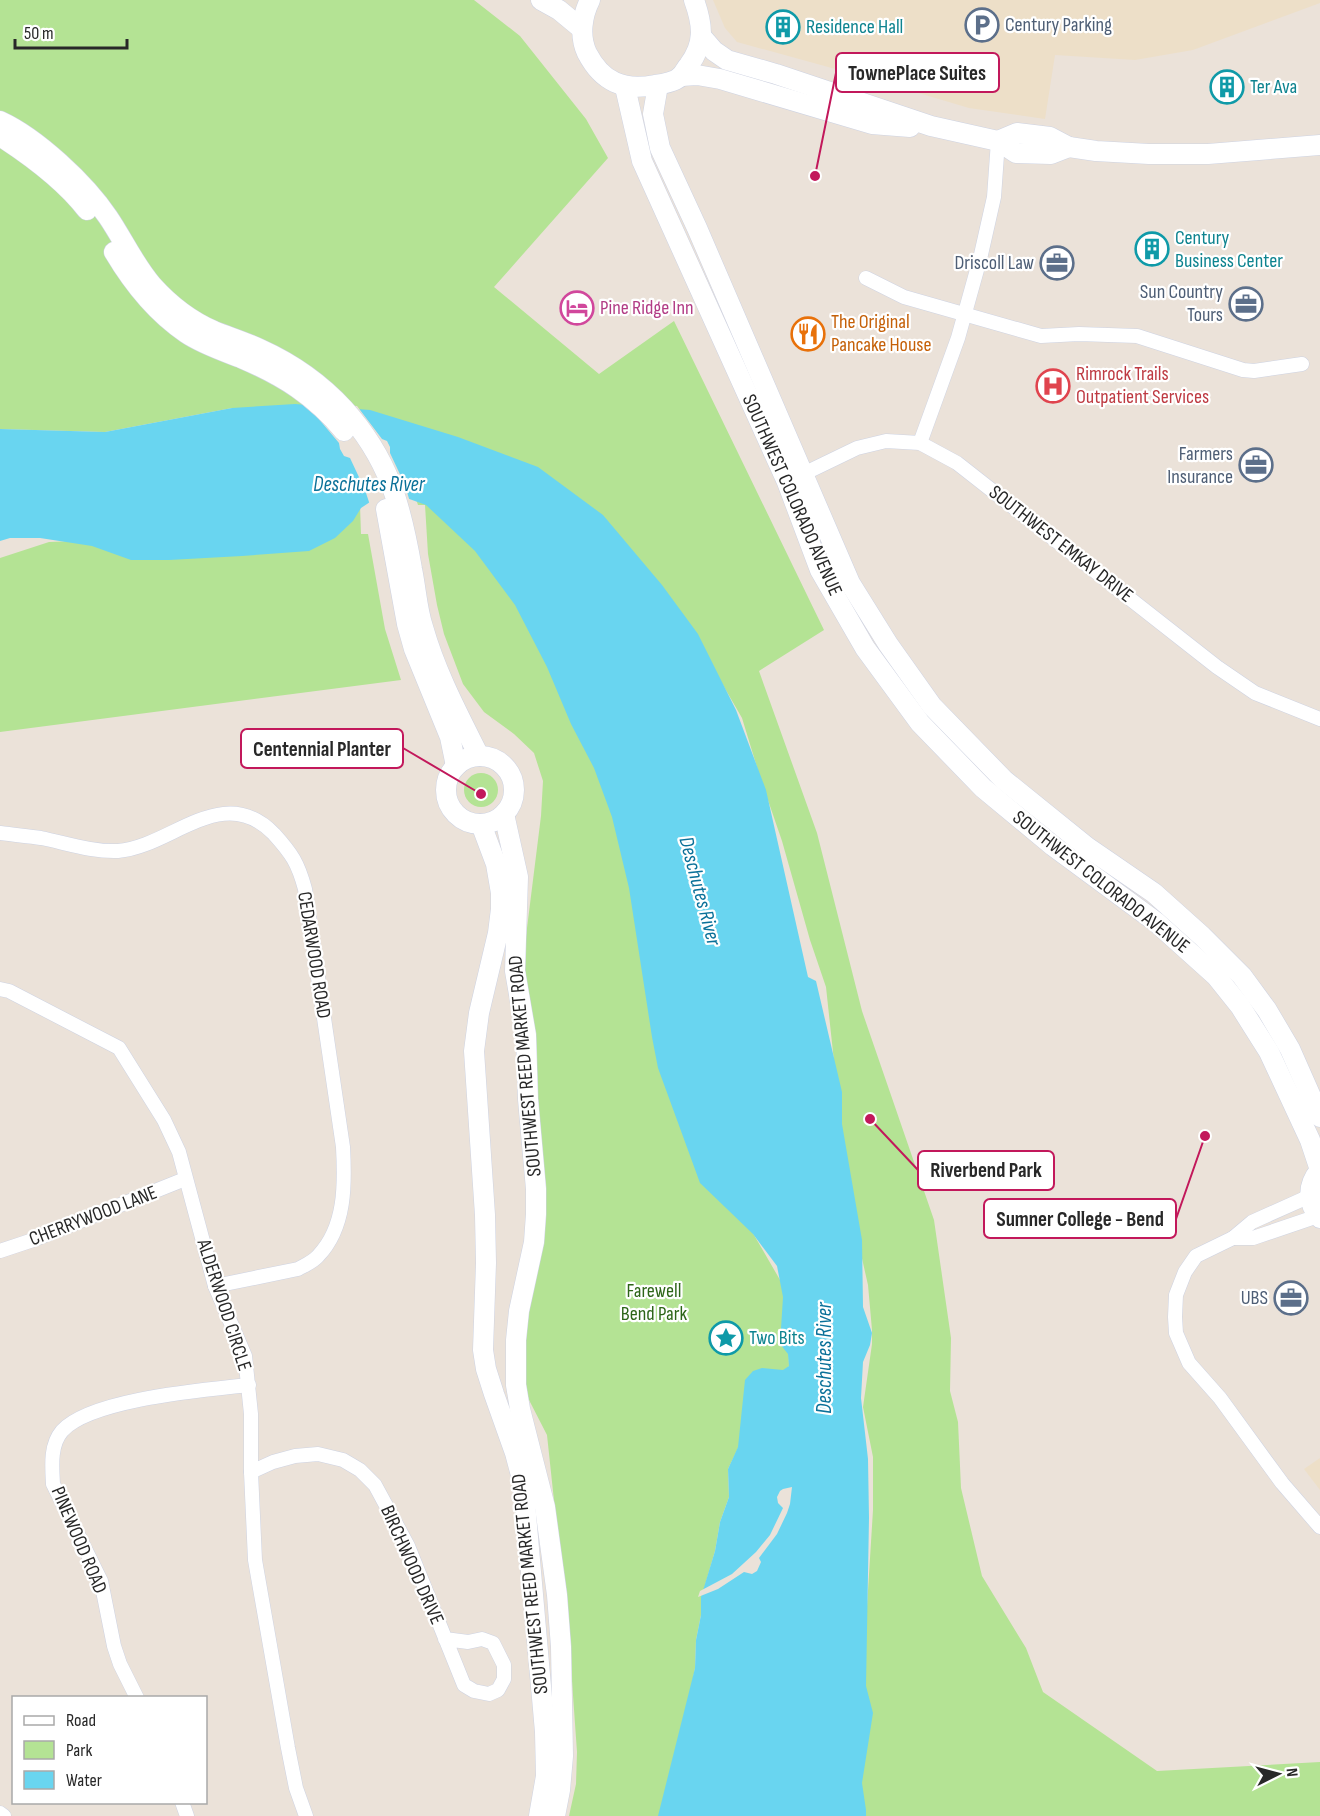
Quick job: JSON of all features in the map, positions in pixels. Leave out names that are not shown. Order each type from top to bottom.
[{"type":"main road","points":[[541,0],[559,10],[582,29]]},
{"type":"main road","points":[[590,0],[585,10],[582,29],[585,48],[594,65],[608,79],[625,87],[658,85],[681,76],[696,55],[701,36],[700,17],[694,0]]},
{"type":"main road","points":[[701,36],[714,51],[727,60],[931,126],[998,141],[1016,153],[1052,154],[1069,147],[1128,153],[1197,154],[1320,145]]},
{"type":"main road","points":[[681,76],[697,75],[720,79],[872,124],[902,128],[931,126]]},
{"type":"main road","name":"SOUTHWEST COLORADO AVENUE","points":[[658,85],[653,114],[660,147],[697,228],[796,478],[820,570],[865,648],[920,723],[983,789],[1053,846],[1156,922],[1216,976],[1240,1006],[1269,1052],[1310,1140],[1320,1170]]},
{"type":"main road","name":"SOUTHWEST COLORADO AVENUE","points":[[625,87],[642,161],[796,478],[850,583],[888,644],[932,706],[1004,780],[1087,847],[1154,893],[1242,976],[1267,1010],[1290,1049],[1320,1117]]},
{"type":"main road","points":[[0,121],[46,152],[78,180],[107,215],[135,261],[153,285],[174,306],[198,324],[285,361],[317,384],[343,408],[368,438],[386,469],[403,522],[415,624],[414,649],[450,737],[456,766]]},
{"type":"main road","points":[[0,136],[32,158],[79,200],[100,228],[128,276],[162,314],[188,335],[284,378],[308,394],[333,417],[356,445],[373,474],[384,500],[415,624],[479,756]]},
{"type":"main road","points":[[479,756],[501,763],[509,771],[514,793],[511,804],[504,814],[498,819],[481,824],[459,817],[447,798],[446,786],[449,775],[456,766],[471,757],[479,756]]},
{"type":"main road","name":"SOUTHWEST REED MARKET ROAD","points":[[504,814],[518,877],[515,971],[526,1035],[528,1100],[536,1189],[534,1242],[519,1311],[516,1340],[516,1385],[545,1507],[557,1595],[561,1647],[563,1756],[555,1816]]},
{"type":"main road","name":"SOUTHWEST REED MARKET ROAD","points":[[481,824],[496,864],[501,893],[498,933],[479,1013],[474,1051],[485,1215],[483,1350],[486,1369],[515,1453],[525,1503],[545,1732],[546,1776],[538,1816]]},
{"type":"main road","points":[[1319,1217],[1312,1207],[1310,1196],[1314,1178],[1320,1170]]},
{"type":"street","points":[[920,443],[958,338],[980,259],[994,197],[998,141]]},
{"type":"street","points":[[866,278],[904,297],[1041,336],[1079,334],[1137,336],[1243,370],[1254,371],[1302,364]]},
{"type":"street","name":"SOUTHWEST EMKAY DRIVE","points":[[796,478],[857,448],[886,441],[920,443],[957,463],[1217,667],[1255,693],[1320,719]]},
{"type":"street","name":"CEDARWOOD ROAD","points":[[0,833],[37,837],[96,850],[118,850],[136,847],[200,819],[219,814],[241,815],[262,823],[286,847],[298,866],[305,889],[343,1147],[344,1181],[340,1214],[330,1239],[318,1256],[309,1263],[298,1269],[215,1286]]},
{"type":"street","name":"ALDERWOOD CIRCLE","points":[[0,989],[9,991],[119,1048],[179,1152],[215,1286],[245,1356],[251,1414],[255,1560],[288,1748],[296,1788],[306,1816]]},
{"type":"street","name":"CHERRYWOOD LANE","points":[[0,1251],[185,1179]]},
{"type":"street","points":[[1310,1196],[1252,1222],[1233,1238],[1196,1256],[1185,1272],[1176,1295],[1176,1333],[1189,1363],[1220,1398],[1282,1483],[1320,1527]]},
{"type":"street","points":[[1233,1238],[1253,1238],[1319,1217]]},
{"type":"street","name":"PINEWOOD ROAD","points":[[136,1696],[114,1646],[101,1581],[53,1484],[54,1446],[62,1431],[78,1418],[105,1408],[159,1396],[249,1385]]},
{"type":"street","name":"BIRCHWOOD DRIVE","points":[[251,1472],[273,1462],[295,1456],[318,1454],[343,1460],[360,1470],[375,1485],[408,1546],[445,1639],[464,1685],[474,1691],[489,1694],[498,1690],[504,1679],[504,1665],[493,1643],[482,1639],[468,1642],[445,1639]]},
{"type":"street","points":[[0,1813],[4,1816]]},
{"type":"shaded area","points":[[713,0],[1320,0],[1320,3],[1193,50],[1135,60],[1055,55],[1045,119],[969,108],[737,42],[725,28]]},
{"type":"shaded area","points":[[1320,1458],[1320,1490],[1304,1469]]},
{"type":"green space","points":[[0,0],[474,0],[520,36],[586,119],[608,158],[494,287],[599,374],[674,321],[824,630],[759,671],[817,833],[862,1011],[934,1220],[951,1338],[950,1391],[958,1422],[961,1488],[982,1576],[1026,1648],[1043,1692],[1157,1771],[1320,1762],[1320,1816],[854,1816],[873,1510],[873,1457],[863,1407],[872,1344],[868,1285],[849,1201],[826,987],[742,718],[680,617],[232,408],[105,432],[0,429]]},
{"type":"green space","name":"Farewell Bend Park","points":[[416,499],[455,506],[590,725],[728,1190],[787,1292],[789,1366],[738,1448],[728,1469],[729,1497],[720,1522],[715,1551],[705,1585],[696,1640],[695,1668],[667,1816],[569,1816],[576,1784],[577,1752],[565,1582],[547,1435],[528,1398],[524,1367],[524,1345],[530,1301],[541,1255],[522,968],[541,816],[543,781],[534,753],[514,734],[484,712],[463,684],[444,634],[437,605],[428,554],[425,505],[418,505]]},
{"type":"green space","points":[[360,505],[361,534],[368,534],[385,629],[401,680],[0,732],[0,558],[49,542],[99,540]]},
{"type":"green space","points":[[481,773],[493,778],[498,790],[493,802],[481,807],[469,802],[464,790],[469,778]]},
{"type":"water","name":"Deschutes River","points":[[295,404],[370,410],[458,437],[538,467],[603,515],[662,585],[698,634],[736,710],[766,790],[808,977],[816,981],[842,1092],[842,1124],[862,1240],[863,1307],[872,1333],[863,1362],[861,1398],[868,1459],[866,1686],[873,1713],[862,1783],[866,1816],[658,1816],[695,1668],[701,1597],[715,1551],[720,1522],[729,1497],[728,1469],[738,1447],[745,1380],[753,1371],[762,1368],[783,1370],[789,1366],[788,1354],[780,1344],[783,1297],[777,1266],[753,1234],[700,1183],[658,1068],[629,888],[612,817],[594,768],[515,605],[475,551],[426,505],[401,496],[376,498],[361,508],[353,521],[335,538],[309,551],[169,560],[131,560],[92,546],[40,538],[10,538],[0,541],[0,429],[105,432],[232,408]]},
{"type":"pier","points":[[298,401],[357,406],[382,439],[387,441],[410,502],[401,499],[377,501],[370,505],[350,458],[344,456],[339,443],[318,418]]},
{"type":"pier","points":[[792,1487],[787,1513],[777,1534],[759,1558],[761,1562],[757,1571],[752,1574],[744,1572],[718,1589],[698,1597],[700,1591],[732,1574],[756,1552],[770,1535],[783,1508],[778,1503],[777,1497],[780,1491]]},
{"type":"place","name":"Century Parking","points":[[982,25]]},
{"type":"place","name":"Residence Hall","points":[[783,27]]},
{"type":"place","name":"Ter Ava","points":[[1227,87]]},
{"type":"place","name":"TownePlace Suites","points":[[815,176]]},
{"type":"place","name":"Century Business Center","points":[[1152,249]]},
{"type":"place","name":"Driscoll Law","points":[[1057,263]]},
{"type":"place","name":"Sun Country Tours","points":[[1246,304]]},
{"type":"place","name":"Pine Ridge Inn","points":[[577,308]]},
{"type":"place","name":"The Original Pancake House","points":[[808,334]]},
{"type":"place","name":"Rimrock Trails Outpatient Services","points":[[1053,386]]},
{"type":"place","name":"Farmers Insurance","points":[[1256,465]]},
{"type":"place","name":"Centennial Planter","points":[[481,794]]},
{"type":"place","name":"Riverbend Park","points":[[870,1119]]},
{"type":"place","name":"Sumner College - Bend","points":[[1205,1136]]},
{"type":"place","name":"UBS","points":[[1291,1298]]},
{"type":"place","name":"Two Bits","points":[[726,1338]]}]
